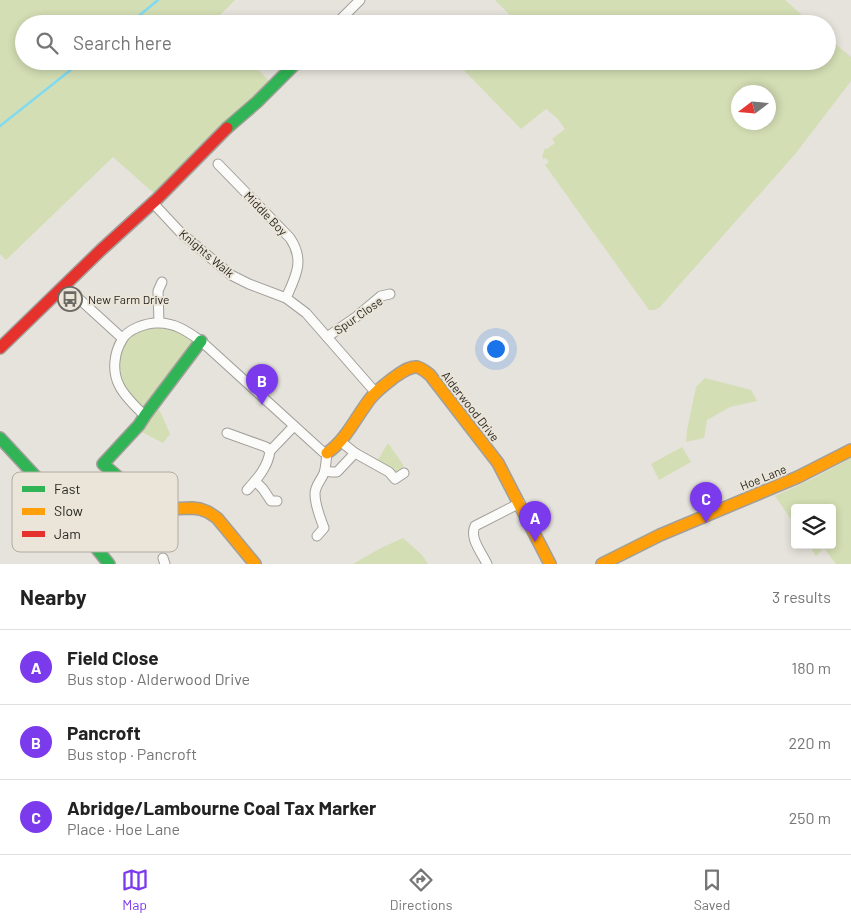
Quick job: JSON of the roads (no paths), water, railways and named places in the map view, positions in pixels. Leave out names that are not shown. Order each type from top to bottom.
[{"type":"street","points":[[345,15],[360,0]]},
{"type":"street","points":[[0,348],[153,203],[232,123],[257,102],[289,70]]},
{"type":"street","name":"Middle Boy","points":[[218,164],[290,238],[295,246],[298,254],[297,274],[286,298]]},
{"type":"street","name":"Knights Walk","points":[[153,203],[182,233],[232,275],[249,284],[286,298],[306,313],[376,393]]},
{"type":"street","points":[[159,322],[158,291],[162,282]]},
{"type":"street","points":[[65,286],[122,338]]},
{"type":"street","name":"Spur Close","points":[[327,337],[381,296],[390,294]]},
{"type":"street","points":[[144,415],[124,394],[118,384],[114,364],[122,338],[136,328],[146,324],[159,322],[180,327],[201,341],[323,452],[327,453],[325,471],[318,482],[314,494],[324,528],[317,536]]},
{"type":"street","points":[[112,472],[103,464],[140,425],[144,415],[201,341]]},
{"type":"street","name":"Alderwood Drive","points":[[327,453],[331,452],[340,441],[376,393],[404,370],[411,367],[425,370],[498,463],[550,564]]},
{"type":"street","points":[[247,490],[266,464],[270,451],[294,426]]},
{"type":"street","points":[[227,433],[266,447],[270,451]]},
{"type":"street","points":[[0,438],[31,472]]},
{"type":"street","points":[[340,441],[355,453],[389,472],[395,479],[404,473]]},
{"type":"street","name":"Hoe Lane","points":[[602,564],[660,535],[798,477],[851,450]]},
{"type":"street","points":[[325,471],[337,472],[355,453]]},
{"type":"street","points":[[255,481],[263,488],[270,502],[277,501]]},
{"type":"street","points":[[487,564],[473,536],[475,526],[520,503]]},
{"type":"street","points":[[178,509],[198,508],[217,518],[255,564]]},
{"type":"street","points":[[99,552],[109,564]]},
{"type":"waterway","points":[[140,15],[158,0]]},
{"type":"waterway","points":[[0,126],[71,70]]},
{"type":"place","name":"New Farm Drive","points":[[70,299]]},
{"type":"place","name":"Pancroft","points":[[262,405]]},
{"type":"place","name":"Abridge/Lambourne Coal Tax Marker","points":[[706,523]]},
{"type":"place","name":"Field Close","points":[[535,542]]}]
